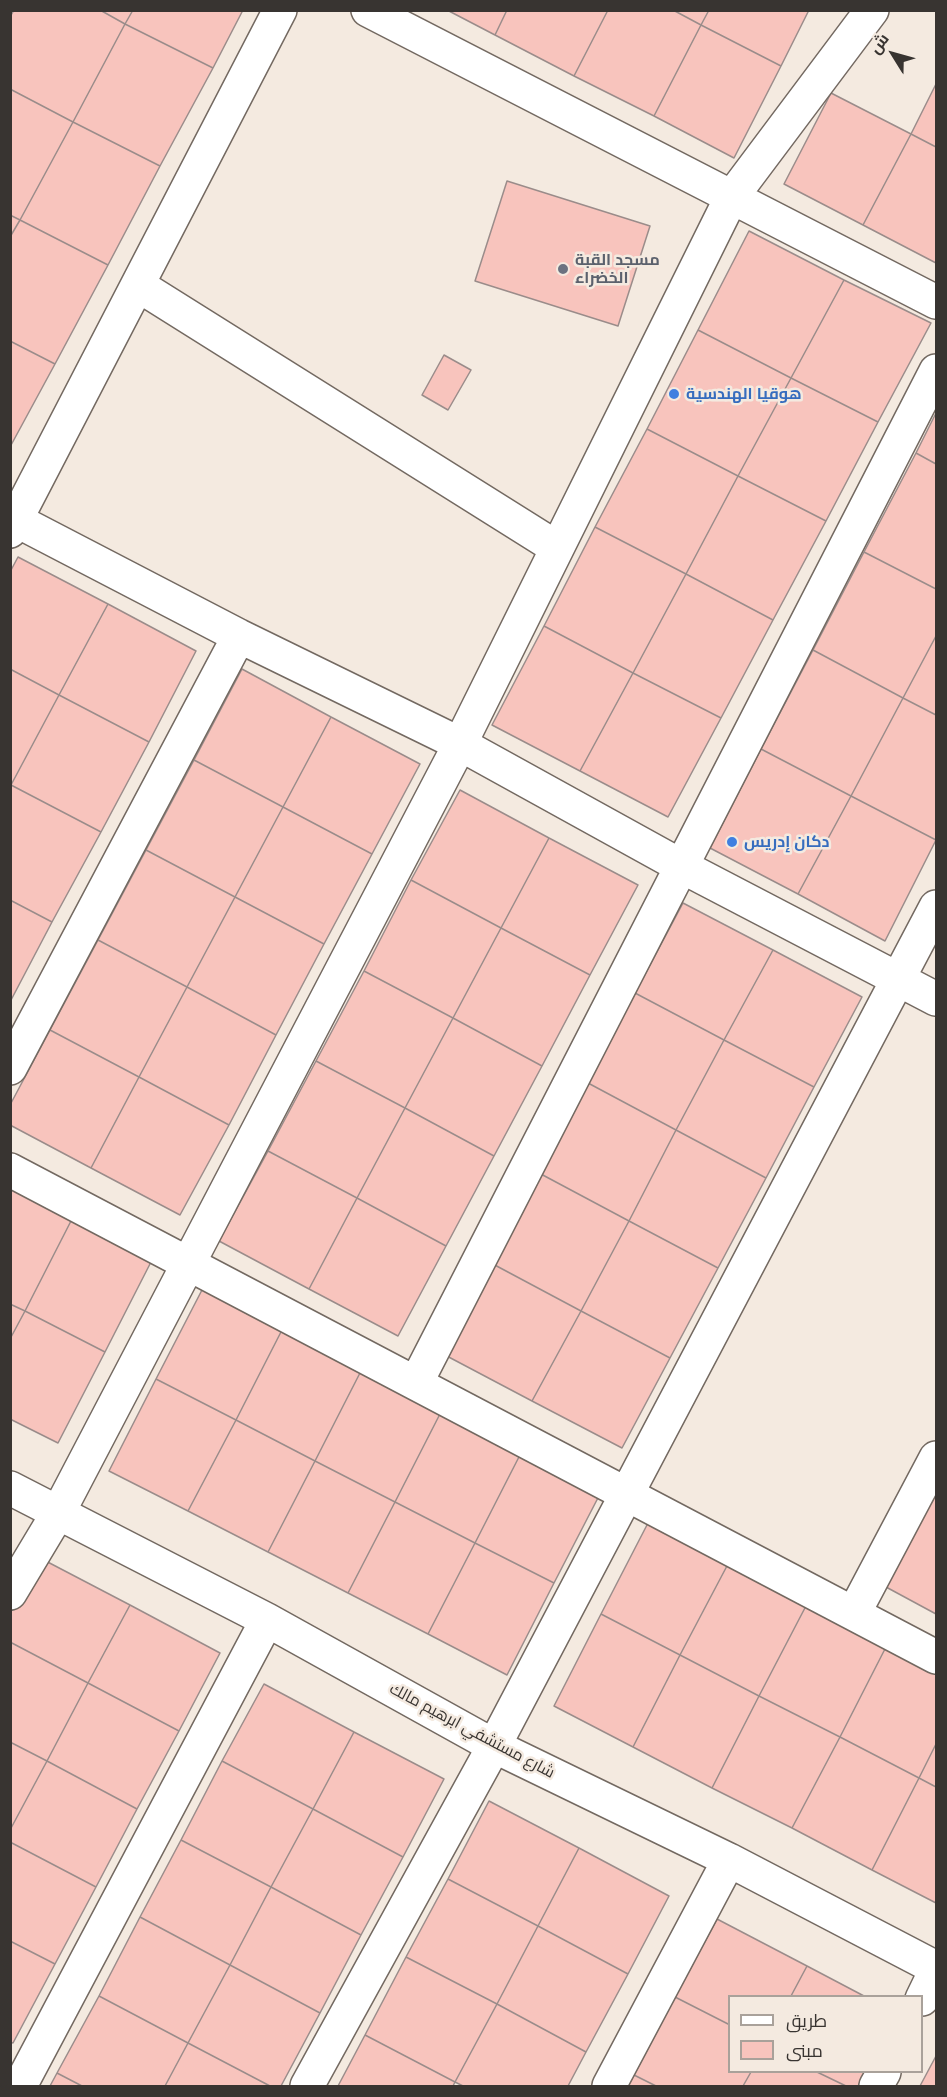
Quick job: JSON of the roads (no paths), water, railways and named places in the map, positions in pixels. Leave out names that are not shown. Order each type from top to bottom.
[{"type":"street","points":[[280,10],[12,523],[460,744],[681,866],[936,999]]},
{"type":"street","points":[[368,10],[936,302]]},
{"type":"street","points":[[10,1593],[58,1513],[460,744],[731,198],[873,10]]},
{"type":"street","points":[[138,285],[557,548]]},
{"type":"street","points":[[416,1383],[936,371]]},
{"type":"street","points":[[10,1068],[239,636]]},
{"type":"street","points":[[307,2086],[494,1746],[936,907]]},
{"type":"street","points":[[10,1170],[936,1657]]},
{"type":"street","points":[[854,1614],[936,1458]]},
{"type":"street","name":"شارع مستشفي ابرهيم مالك","points":[[10,1488],[267,1620],[494,1746],[729,1860],[936,1969]]},
{"type":"street","points":[[20,2086],[267,1620]]},
{"type":"street","points":[[609,2086],[729,1860]]},
{"type":"street","points":[[923,1995],[936,1969]]},
{"type":"place","name":"مسجد القبة الخضراء","points":[[563,269]]},
{"type":"place","name":"هوقيا الهندسية","points":[[674,394]]},
{"type":"place","name":"دكان إدريس","points":[[732,842]]}]
